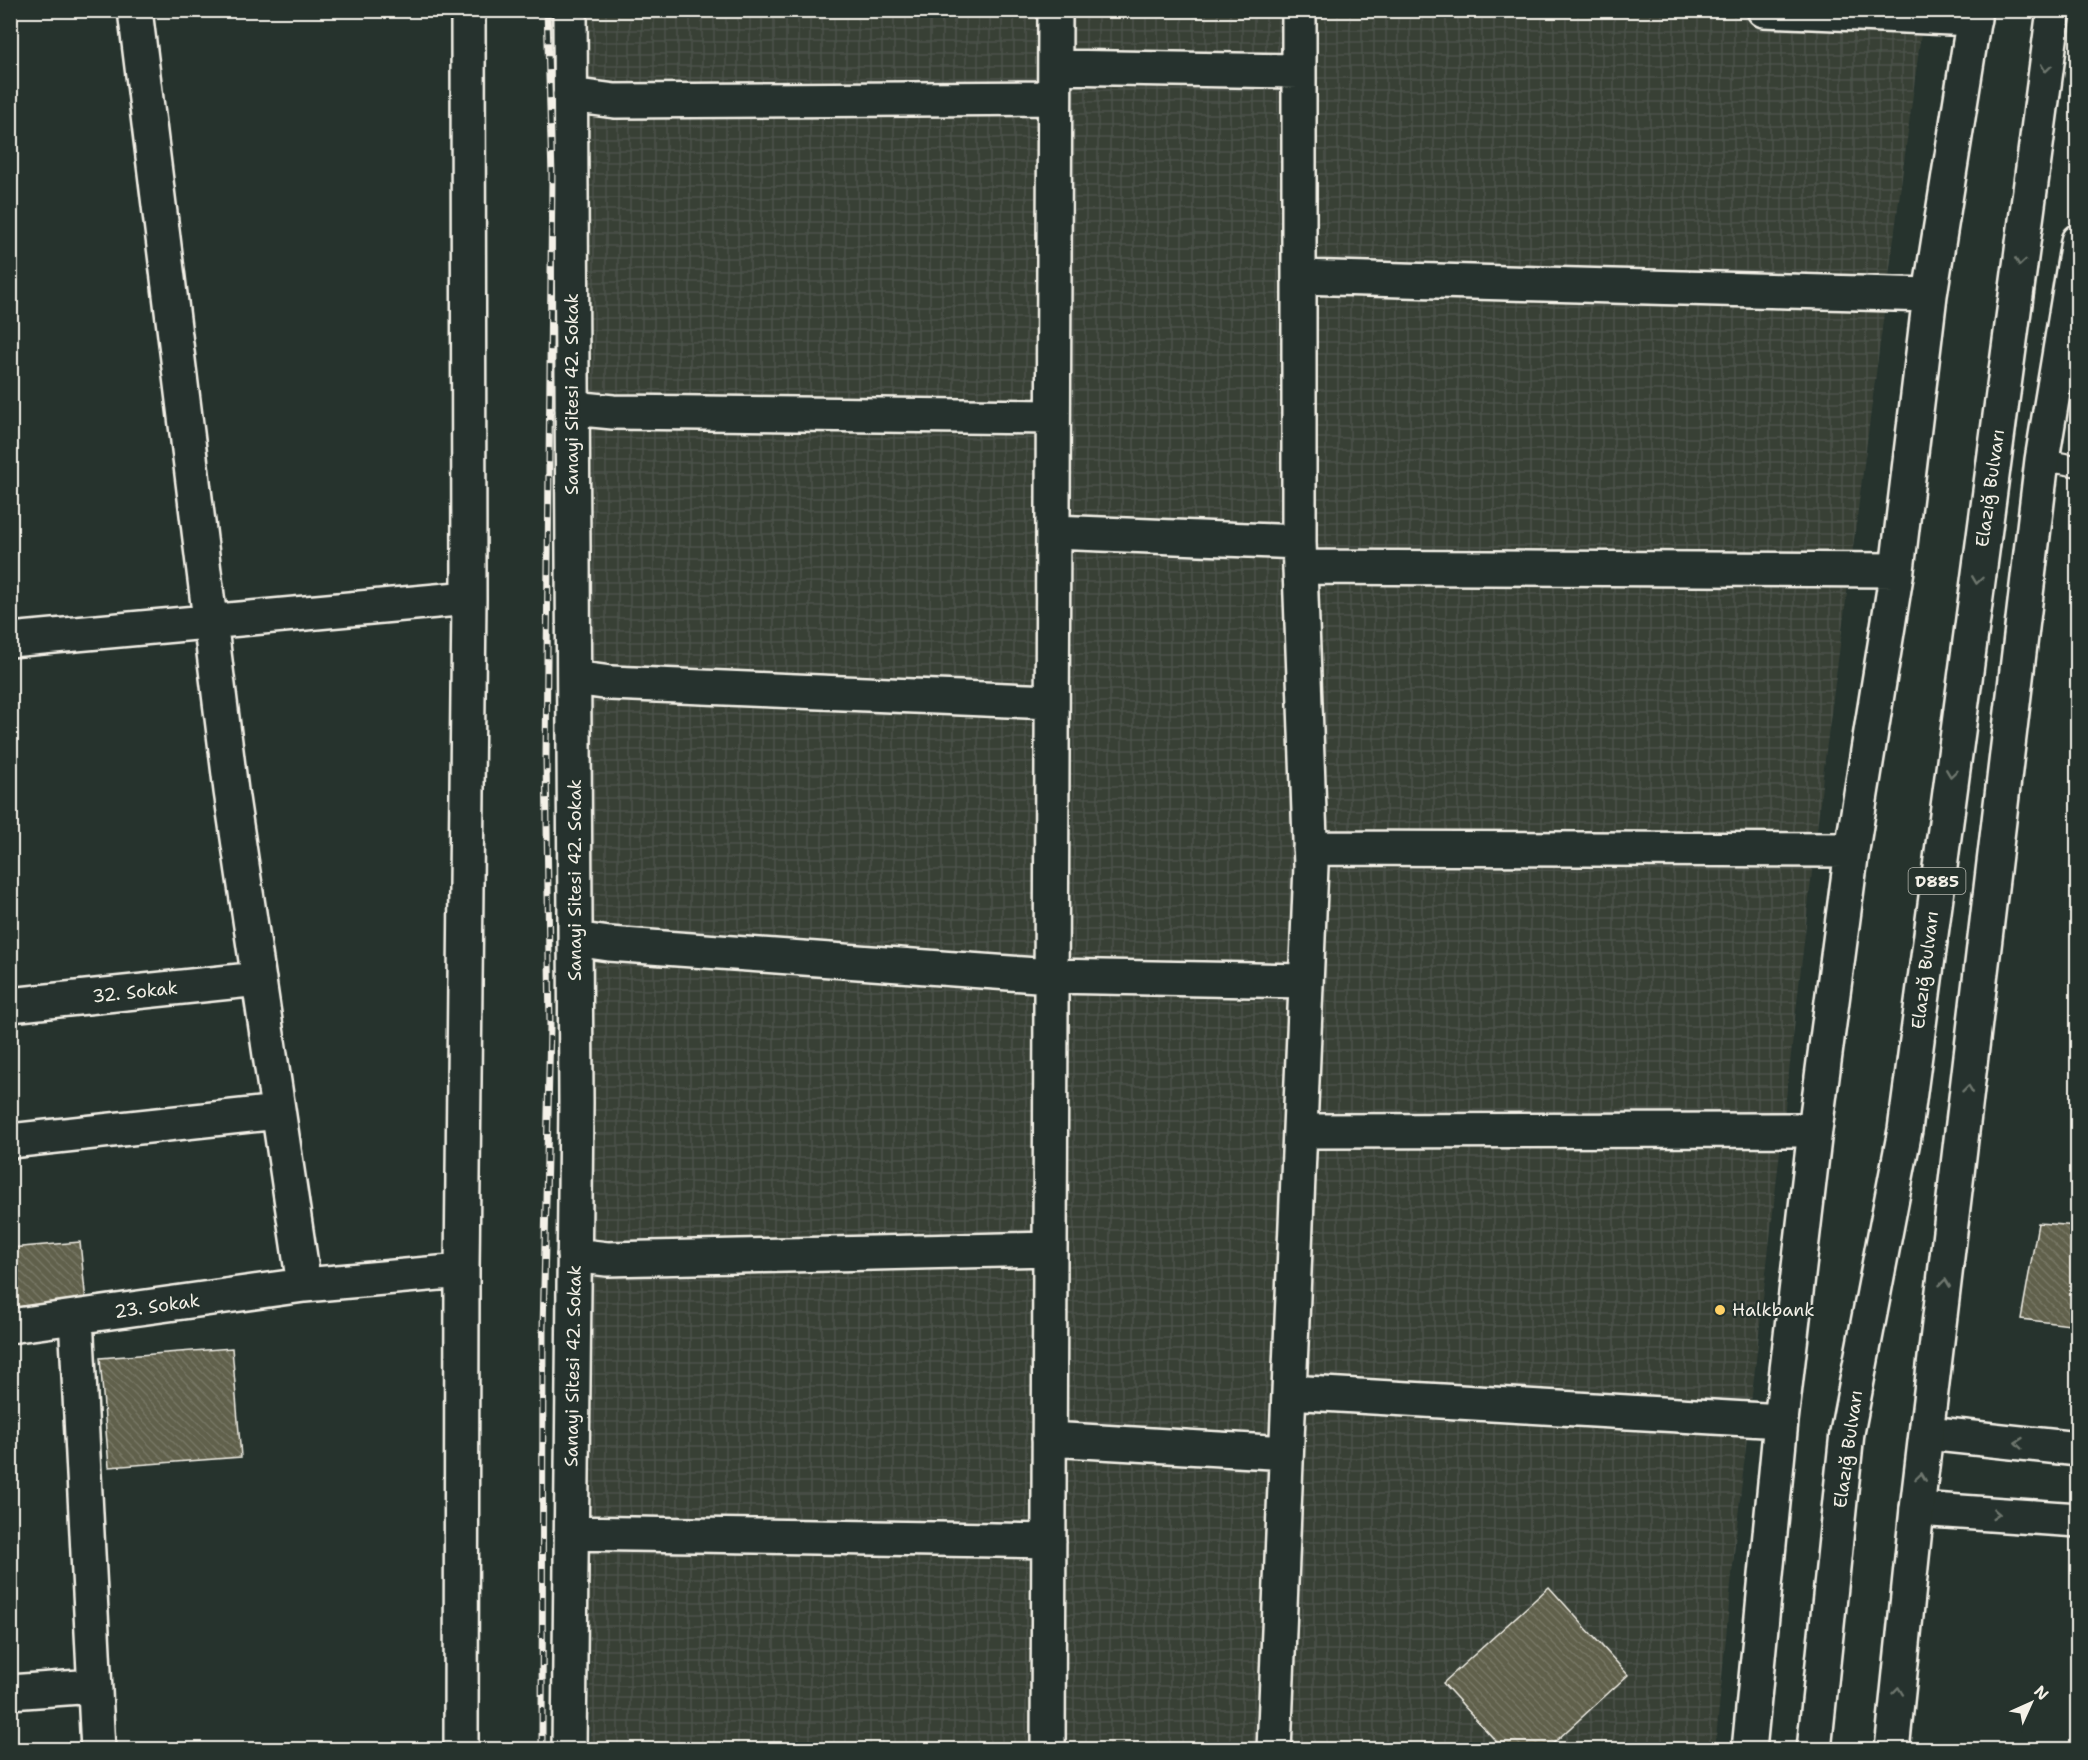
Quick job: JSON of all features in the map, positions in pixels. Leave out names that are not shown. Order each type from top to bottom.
[{"type":"main road","points":[[135,10],[231,791],[304,1285]]},
{"type":"main road","points":[[461,1749],[462,1271],[469,598],[468,10]]},
{"type":"main road","name":"Sanayi Sitesi 42. Sokak","points":[[569,1749],[575,939],[570,10]]},
{"type":"main road","points":[[1048,1749],[1055,10]]},
{"type":"main road","points":[[1274,1749],[1310,848],[1299,554],[1299,10]]},
{"type":"main road","points":[[1749,1749],[1781,1421],[1815,1130],[1852,850],[1897,570],[1930,295],[1975,15],[1764,10]]},
{"type":"main road","name":"Elazığ Bulvarı","points":[[1814,1749],[1847,1433],[1905,1130],[2054,10]]},
{"type":"main road","points":[[570,95],[615,101],[1299,71]]},
{"type":"main road","name":"D885","points":[[1892,1749],[1917,1509],[2042,460],[2078,241]]},
{"type":"main road","points":[[1299,277],[1930,295]]},
{"type":"main road","points":[[572,408],[613,412],[1053,417]]},
{"type":"main road","points":[[1053,532],[1299,554],[1897,570]]},
{"type":"main road","points":[[10,640],[469,598]]},
{"type":"main road","points":[[574,678],[623,684],[1052,702]]},
{"type":"main road","points":[[1310,848],[1852,850]]},
{"type":"main road","points":[[575,939],[609,944],[1051,975],[1306,981]]},
{"type":"main road","name":"32. Sokak","points":[[10,1005],[259,978]]},
{"type":"main road","points":[[10,1141],[278,1112]]},
{"type":"main road","points":[[1300,1131],[1815,1130]]},
{"type":"main road","points":[[574,1255],[607,1259],[1050,1249]]},
{"type":"main road","name":"23. Sokak","points":[[10,1326],[304,1285],[462,1271]]},
{"type":"main road","points":[[76,1317],[98,1749]]},
{"type":"main road","points":[[1289,1392],[1781,1421]]},
{"type":"main road","points":[[1927,1433],[2078,1449]]},
{"type":"main road","points":[[1049,1438],[1286,1454]]},
{"type":"main road","points":[[1917,1509],[2078,1520]]},
{"type":"main road","points":[[571,1533],[1049,1541]]},
{"type":"main road","points":[[10,1692],[94,1686]]},
{"type":"lane","points":[[2042,460],[2078,465]]},
{"type":"shaded area","points":[[586,11],[1924,11],[1825,759],[1736,1534],[1715,1749],[590,1749],[586,1146]]},
{"type":"building","points":[[10,676],[17,741],[10,742]]},
{"type":"building","points":[[2038,1223],[2078,1226],[2078,1326],[2021,1319]]},
{"type":"building","points":[[80,1242],[86,1302],[10,1309],[10,1248]]},
{"type":"building","points":[[232,1348],[241,1457],[109,1467],[100,1358]]},
{"type":"building","points":[[1549,1587],[1628,1675],[1546,1750],[1504,1750],[1443,1683]]},
{"type":"railway","points":[[542,1750],[543,1330],[550,1026],[546,757],[552,176],[547,10]]},
{"type":"place","name":"Halkbank","points":[[1720,1310]]}]
